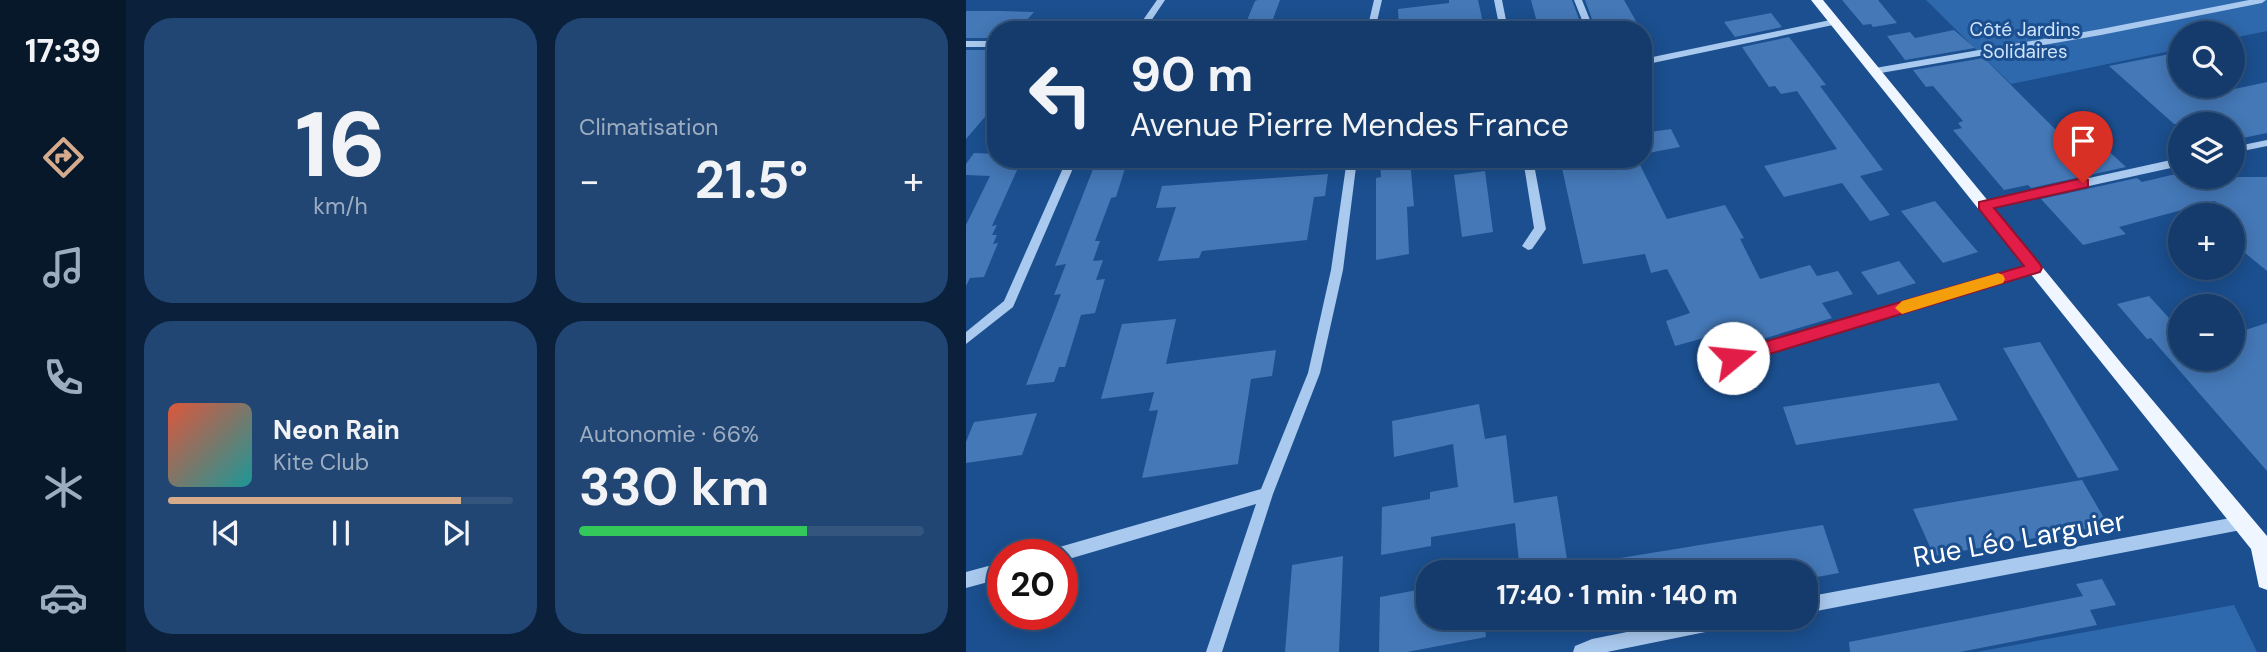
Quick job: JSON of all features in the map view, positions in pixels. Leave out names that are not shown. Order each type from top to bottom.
[{"type":"main road","points":[[1817,0],[2266,552],[2267,579]]},
{"type":"street","points":[[1146,21],[1161,0]]},
{"type":"street","points":[[1373,21],[1378,0]]},
{"type":"street","points":[[1498,0],[1502,21]]},
{"type":"street","points":[[1578,0],[1586,21]]},
{"type":"street","points":[[1875,71],[2101,32],[2262,0]]},
{"type":"street","points":[[1652,60],[1835,22]]},
{"type":"street","points":[[966,44],[987,44]]},
{"type":"street","points":[[2245,148],[2267,143]]},
{"type":"street","points":[[1984,205],[2168,165]]},
{"type":"street","points":[[966,338],[1009,304],[1068,168]]},
{"type":"street","points":[[1214,652],[1266,494],[1314,373],[1337,270],[1351,168]]},
{"type":"street","points":[[1528,246],[1540,229],[1530,168]]},
{"type":"street","points":[[1733,358],[2034,268]]},
{"type":"street","points":[[1078,549],[1266,494]]},
{"type":"street","name":"Rue Léo Larguier","points":[[1818,603],[2241,523]]},
{"type":"street","points":[[966,580],[987,574]]},
{"type":"street","points":[[1587,649],[1678,630]]},
{"type":"green space","name":"Côté Jardins Solidaires","points":[[1926,0],[2267,0],[2267,31],[2245,36],[2245,21],[2168,21],[2168,51],[2011,84]]},
{"type":"green space","points":[[2234,605],[2257,652],[1976,652]]},
{"type":"building","points":[[1280,0],[1272,21],[1247,21],[1255,1]]},
{"type":"building","points":[[1449,0],[1478,0],[1483,21],[1399,21],[1398,9],[1449,3]]},
{"type":"building","points":[[1531,0],[1572,0],[1580,21],[1537,21]]},
{"type":"building","points":[[1585,0],[1624,0],[1636,21],[1593,21]]},
{"type":"building","points":[[1842,0],[1878,0],[1897,23],[1873,27],[1871,24],[1863,25]]},
{"type":"building","points":[[966,11],[1034,12],[1026,21],[987,21],[987,38],[966,38]]},
{"type":"building","points":[[1771,13],[1782,27],[1735,37],[1724,22]]},
{"type":"building","points":[[1954,30],[1975,48],[1905,60],[1887,36],[1910,32],[1915,38]]},
{"type":"building","points":[[1789,37],[1826,85],[1820,86],[1883,170],[1860,176],[1890,215],[1870,221],[1842,183],[1784,197],[1764,166],[1837,149],[1797,91],[1781,94],[1775,86],[1769,87],[1742,47]]},
{"type":"building","points":[[966,50],[987,50],[987,114],[966,139]]},
{"type":"building","points":[[2168,54],[2168,98],[2245,98],[2245,87],[2267,82],[2267,133],[2245,138],[2245,112],[2168,112],[2168,119],[2109,66]]},
{"type":"building","points":[[1984,58],[2063,137],[2070,135],[2085,150],[2103,146],[2126,167],[2031,188],[2028,185],[2004,190],[1953,130],[1962,128],[1958,123],[1963,121],[1933,86],[1926,87],[1913,70]]},
{"type":"building","points":[[1671,129],[1680,147],[1652,152],[1652,132]]},
{"type":"building","points":[[974,153],[987,154],[987,168],[1018,168],[992,226],[997,225],[992,235],[997,235],[993,244],[998,243],[984,277],[970,278],[966,286],[966,225],[990,176],[966,175],[966,164]]},
{"type":"building","points":[[1093,168],[1125,168],[1116,197],[1111,198],[1095,241],[1100,241],[1093,261],[1103,260],[1096,280],[1105,279],[1095,313],[1081,315],[1065,367],[1059,367],[1054,382],[1026,385],[1061,294],[1054,295],[1066,264],[1055,266]]},
{"type":"building","points":[[1380,168],[1411,168],[1414,206],[1407,207],[1409,254],[1376,260],[1376,178],[1381,177]]},
{"type":"building","points":[[1562,168],[1642,168],[1667,219],[1725,205],[1744,238],[1740,239],[1760,279],[1810,265],[1817,276],[1838,271],[1853,294],[1822,303],[1832,318],[1723,351],[1715,335],[1675,346],[1666,321],[1690,313],[1667,269],[1651,273],[1645,254],[1583,264]]},
{"type":"building","points":[[1485,171],[1493,232],[1462,237],[1454,175]]},
{"type":"building","points":[[1328,174],[1325,196],[1314,197],[1307,240],[1202,251],[1199,258],[1158,261],[1176,207],[1156,208],[1162,186]]},
{"type":"building","points":[[2168,176],[2168,189],[2245,189],[2245,177],[2267,177],[2267,271],[2245,253],[2245,203],[2168,203],[2168,214],[2119,227],[2126,234],[2083,245],[2041,199],[2137,178],[2142,182]]},
{"type":"building","points":[[1935,201],[1978,252],[1943,263],[1901,211]]},
{"type":"building","points":[[1899,261],[1916,283],[1878,295],[1861,272]]},
{"type":"building","points":[[2149,296],[2168,317],[2168,357],[2151,338],[2147,339],[2117,304]]},
{"type":"building","points":[[1176,319],[1166,364],[1276,350],[1272,376],[1251,379],[1238,464],[1142,478],[1158,410],[1149,411],[1154,392],[1101,399],[1122,324]]},
{"type":"building","points":[[2267,323],[2267,471],[2180,371],[2245,371],[2245,330]]},
{"type":"building","points":[[2040,342],[2119,470],[2078,478],[2003,348]]},
{"type":"building","points":[[1939,383],[1958,420],[1796,445],[1783,407]]},
{"type":"building","points":[[1479,404],[1485,439],[1506,435],[1514,503],[1557,496],[1567,560],[1519,560],[1515,523],[1431,537],[1431,546],[1381,555],[1382,507],[1430,499],[1430,492],[1458,487],[1453,444],[1394,457],[1392,421]]},
{"type":"building","points":[[1037,413],[1022,455],[966,463],[966,442],[974,422]]},
{"type":"building","points":[[2082,480],[2108,525],[1934,556],[1913,509]]},
{"type":"building","points":[[1823,525],[1839,573],[1818,577],[1818,560],[1608,560]]},
{"type":"building","points":[[1343,556],[1339,652],[1285,652],[1292,565]]},
{"type":"building","points":[[2102,579],[2116,605],[2090,610],[2097,625],[1960,652],[1850,652],[1849,642],[2083,596],[2076,584]]},
{"type":"building","points":[[1416,590],[1416,630],[1485,630],[1486,637],[1407,652],[1379,652],[1380,597]]},
{"type":"slow traffic","points":[[1902,308],[1998,279]]},
{"type":"route","points":[[1733,358],[2034,268],[1984,205],[2083,183]]}]
